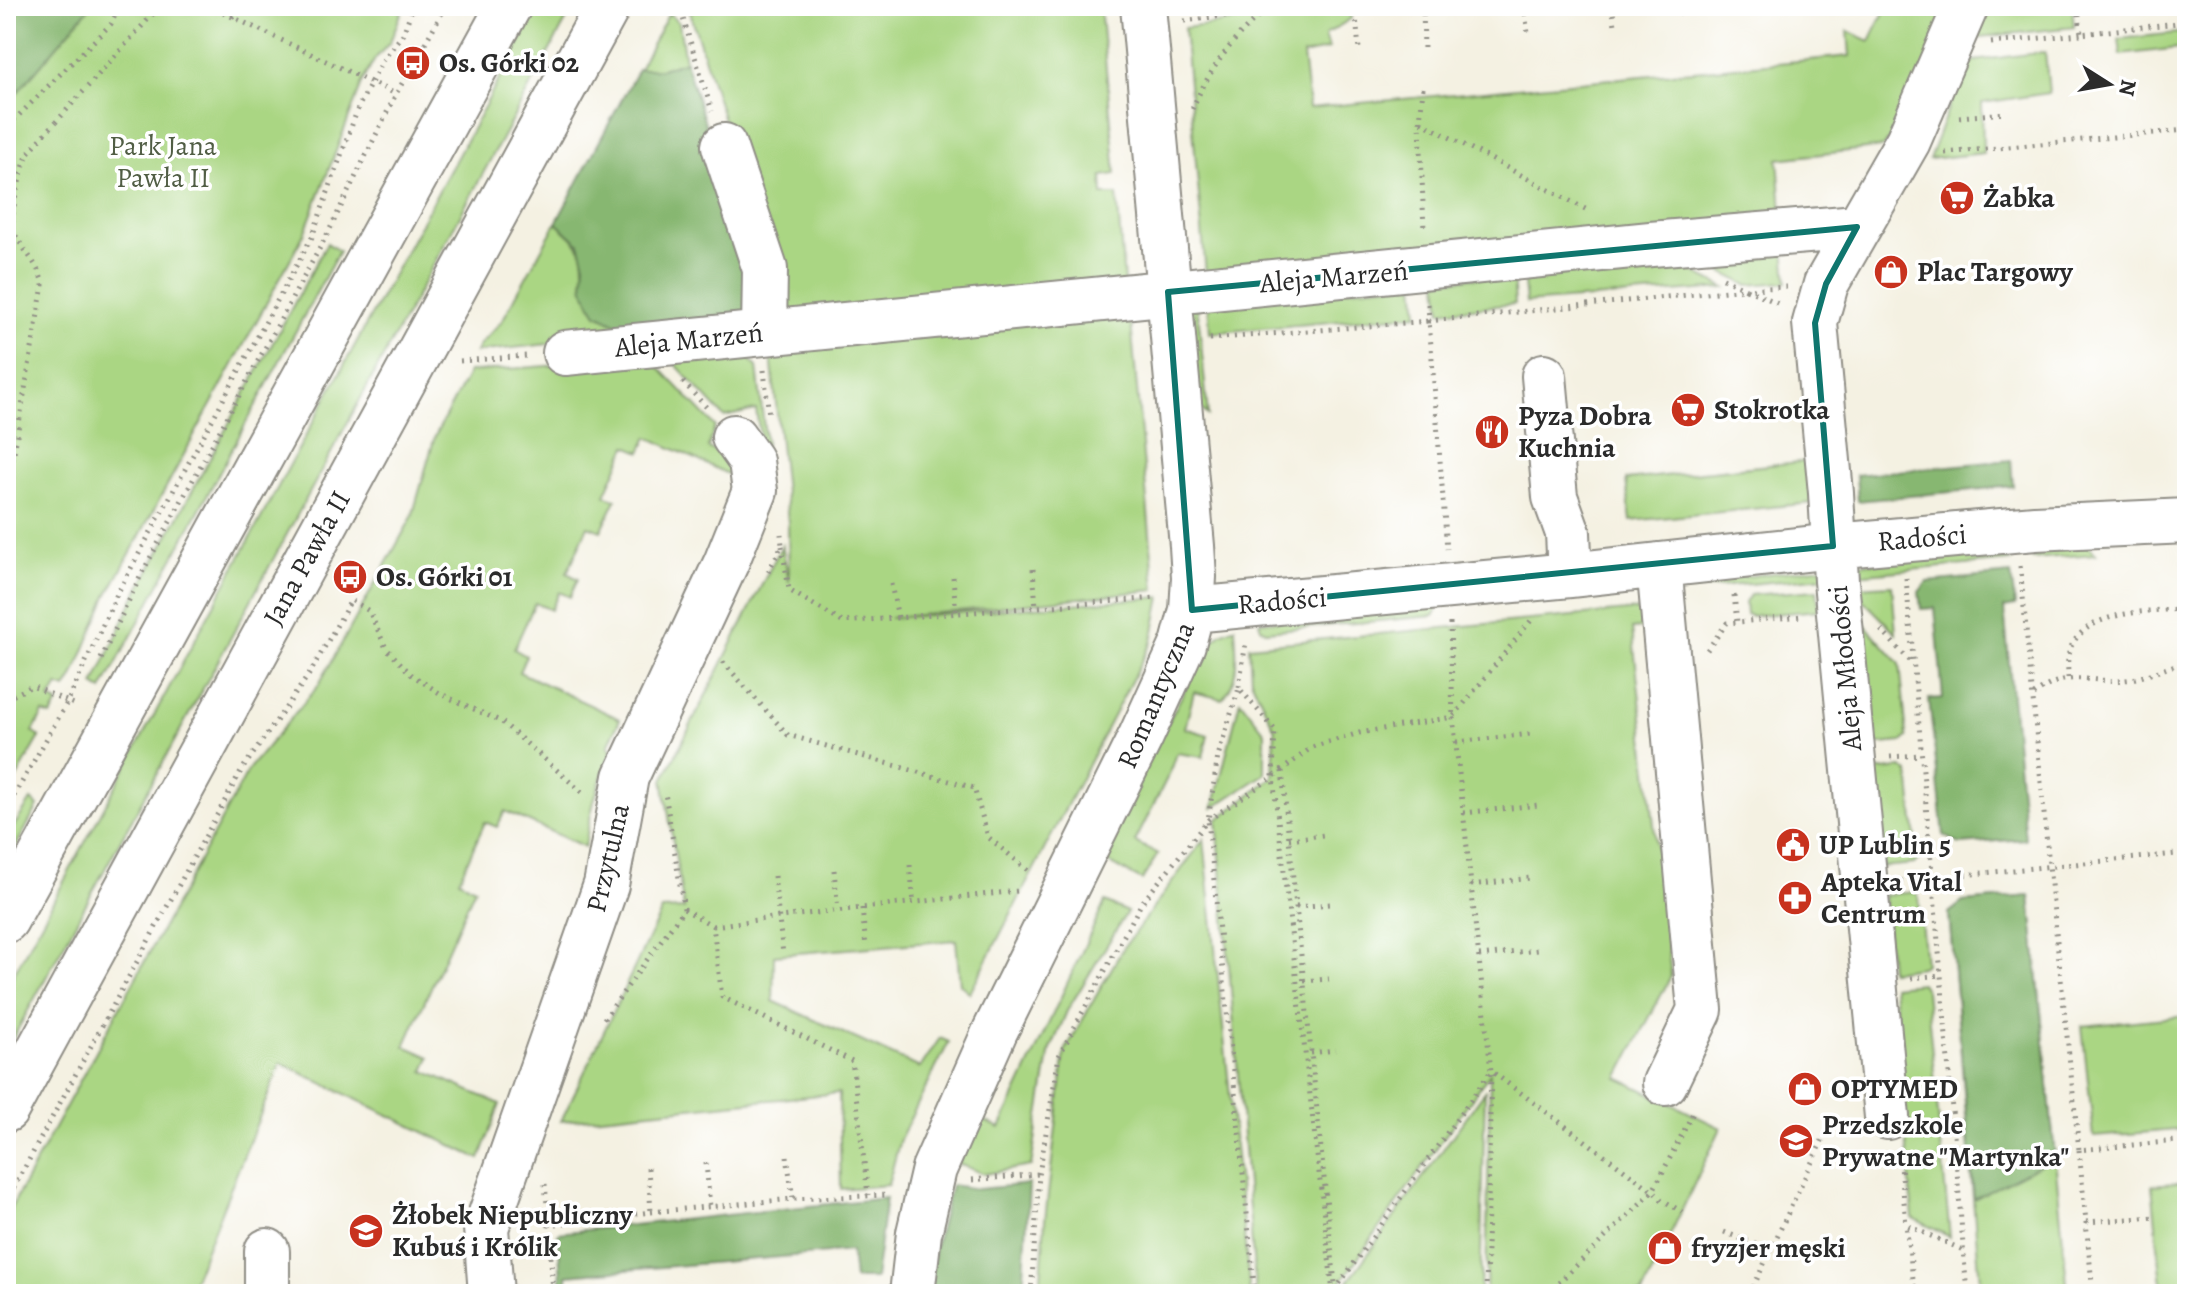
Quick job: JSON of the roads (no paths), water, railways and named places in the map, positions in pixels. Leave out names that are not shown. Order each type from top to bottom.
[{"type":"street","points":[[6,920],[509,6]]},
{"type":"street","name":"Jana Pawła II","points":[[6,1110],[608,6]]},
{"type":"street","points":[[1857,227],[1908,141],[1966,6]]},
{"type":"street","name":"Romantyczna","points":[[912,1294],[919,1233],[934,1169],[995,1031],[1147,724],[1183,644],[1176,604],[1194,577],[1168,292],[1160,14]]},
{"type":"street","points":[[724,146],[765,269],[764,332]]},
{"type":"street","name":"Aleja Marzeń","points":[[565,353],[1651,244],[1857,227]]},
{"type":"street","name":"Aleja Młodości","points":[[1857,227],[1826,284],[1815,323],[1887,1117]]},
{"type":"street","points":[[1544,376],[1555,497],[1568,533],[1570,575]]},
{"type":"street","name":"Przytulna","points":[[491,1294],[486,1228],[606,885],[622,849],[626,777],[720,576],[755,491],[751,461],[752,429]]},
{"type":"street","name":"Radości","points":[[1176,604],[1570,575],[1833,546],[2035,528],[2187,521]]},
{"type":"street","points":[[1659,565],[1700,1010],[1665,1083]]},
{"type":"street","points":[[267,1251],[267,1294]]},
{"type":"place","name":"Os. Górki 02","points":[[413,63]]},
{"type":"place","name":"Żabka","points":[[1957,198]]},
{"type":"place","name":"Plac Targowy","points":[[1891,272]]},
{"type":"place","name":"Stokrotka","points":[[1688,410]]},
{"type":"place","name":"Pyza Dobra Kuchnia","points":[[1492,432]]},
{"type":"place","name":"Os. Górki 01","points":[[350,577]]},
{"type":"place","name":"UP Lublin 5","points":[[1793,845]]},
{"type":"place","name":"Apteka Vital Centrum","points":[[1795,898]]},
{"type":"place","name":"OPTYMED","points":[[1805,1089]]},
{"type":"place","name":"Przedszkole Prywatne \"Martynka\"","points":[[1796,1141]]},
{"type":"place","name":"Żłobek Niepubliczny Kubuś i Królik","points":[[366,1231]]},
{"type":"place","name":"fryzjer męski","points":[[1665,1248]]},
{"type":"park label","name":"Park Jana Pawła II","points":[[163,162]]}]
